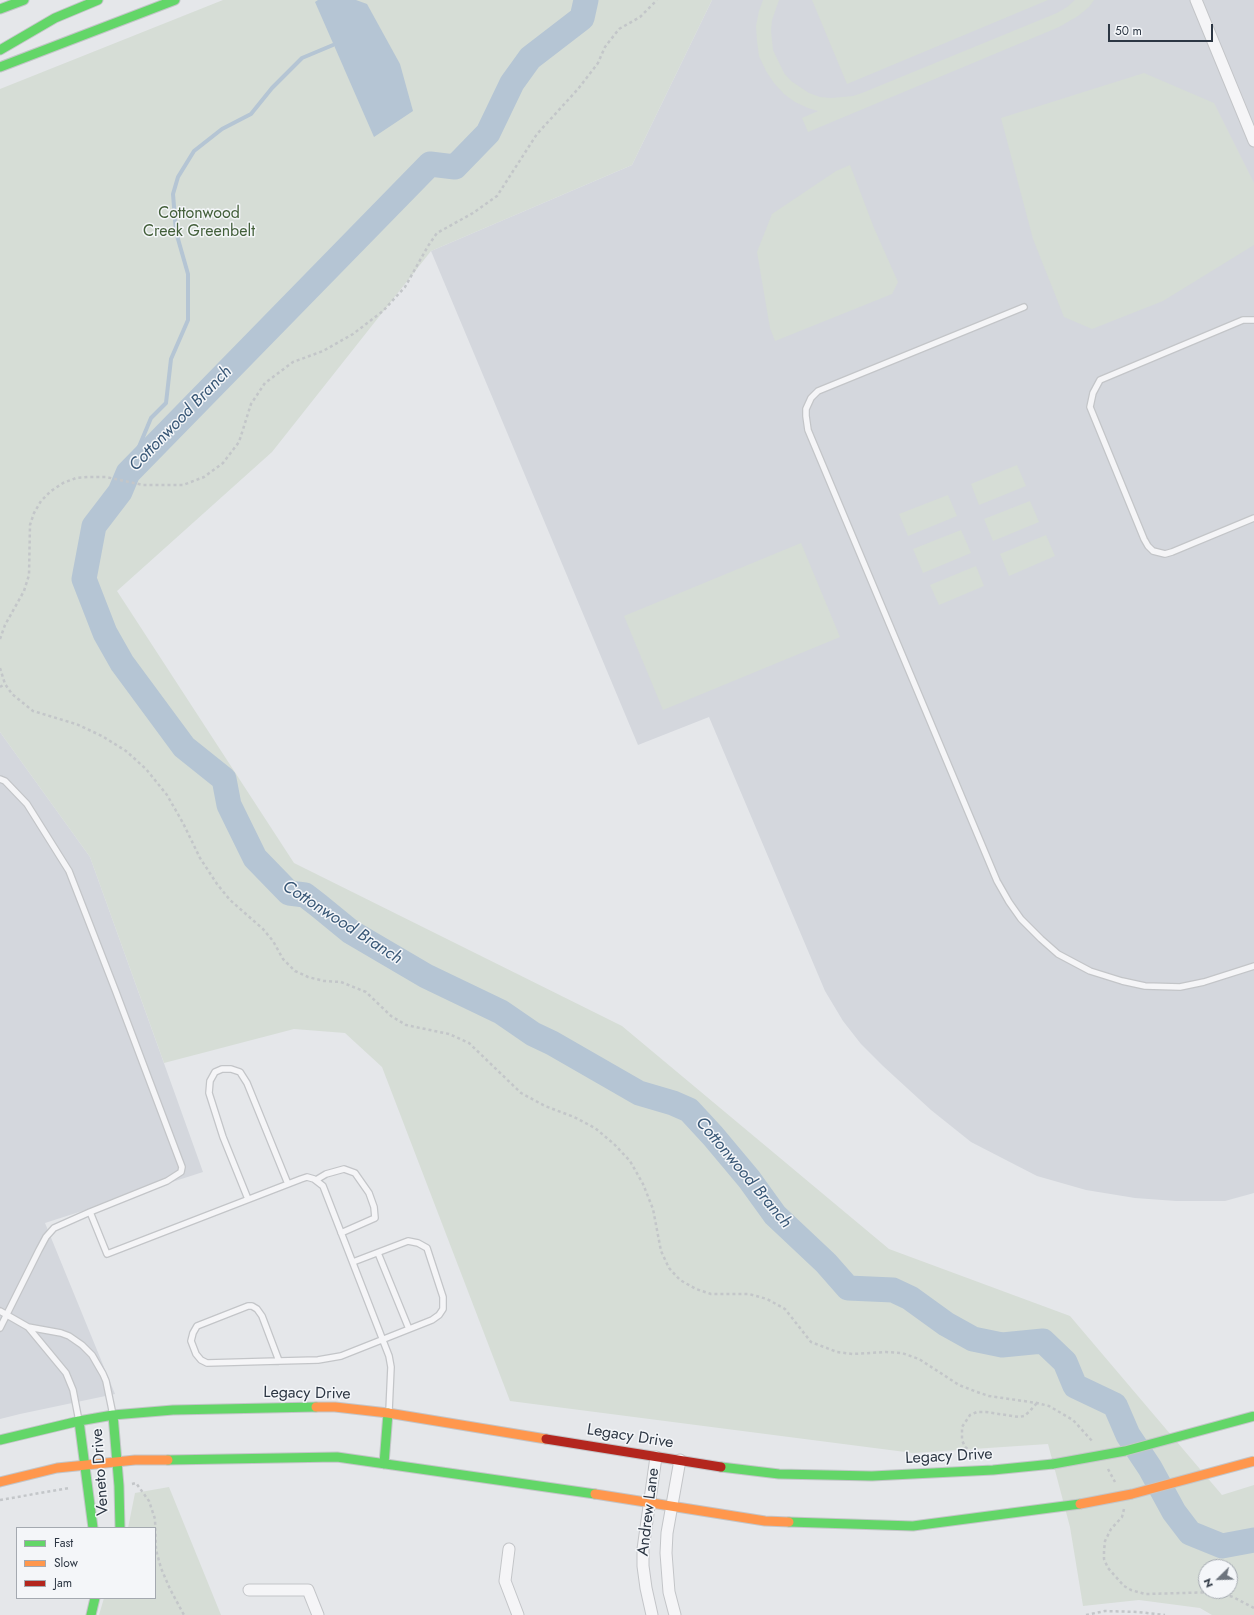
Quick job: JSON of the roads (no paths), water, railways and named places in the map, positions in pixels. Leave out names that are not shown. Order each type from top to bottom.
[{"type":"main road","points":[[0,9],[24,0]]},
{"type":"main road","points":[[0,50],[55,18],[98,0]]},
{"type":"main road","points":[[0,67],[175,0]]},
{"type":"main road","name":"Legacy Drive","points":[[0,1440],[79,1421],[113,1415],[172,1410],[335,1407],[388,1413],[738,1470],[779,1474],[872,1476],[993,1470],[1093,1458],[1139,1448],[1254,1416]]},
{"type":"main road","points":[[384,1464],[388,1413]]},
{"type":"main road","name":"Veneto Drive","points":[[113,1415],[119,1486],[120,1527]]},
{"type":"main road","name":"Veneto Drive","points":[[79,1421],[93,1527]]},
{"type":"main road","points":[[0,1482],[57,1468],[117,1461],[337,1457],[765,1521],[913,1526],[1080,1504],[1132,1494],[1254,1461]]},
{"type":"main road","points":[[91,1615],[95,1599]]},
{"type":"street","points":[[1196,0],[1254,141]]},
{"type":"street","name":"Andrew Lane","points":[[652,1615],[643,1566],[645,1526],[656,1457]]},
{"type":"street","name":"Andrew Lane","points":[[675,1615],[669,1592],[666,1553],[671,1506],[680,1460]]},
{"type":"street","points":[[509,1549],[505,1581],[518,1615]]},
{"type":"street","points":[[249,1590],[308,1590],[318,1615]]},
{"type":"lane","points":[[1024,307],[818,391],[811,398],[806,409],[806,422],[811,438],[997,881],[1021,919],[1048,946],[1073,962],[1102,976],[1135,984],[1169,987],[1192,985],[1224,977],[1254,966]]},
{"type":"lane","points":[[1254,320],[1243,320],[1100,380],[1093,393],[1090,407],[1144,539],[1153,551],[1165,554],[1172,552],[1254,518]]},
{"type":"lane","points":[[0,779],[5,781],[27,804],[69,870],[182,1167],[181,1172],[167,1181],[54,1228],[46,1237],[0,1328]]},
{"type":"lane","points":[[248,1199],[223,1137],[209,1093],[210,1081],[215,1072],[222,1069],[231,1069],[240,1072],[247,1083],[288,1184]]},
{"type":"lane","points":[[316,1180],[326,1174],[344,1169],[355,1173],[369,1192],[374,1207],[375,1218],[341,1233]]},
{"type":"lane","points":[[90,1212],[106,1254],[307,1177],[316,1180],[323,1186],[389,1356],[391,1367],[388,1413]]},
{"type":"lane","points":[[279,1361],[262,1316],[257,1308],[252,1306],[248,1306],[197,1326],[193,1333],[191,1341],[196,1354],[206,1363],[318,1360],[334,1358],[439,1316],[443,1308],[443,1297],[427,1248],[418,1243],[408,1242],[352,1262]]},
{"type":"lane","points":[[378,1253],[409,1329]]},
{"type":"lane","points":[[0,1310],[28,1327],[52,1331],[69,1336],[92,1355],[106,1381],[113,1415]]},
{"type":"lane","points":[[28,1327],[66,1374],[73,1390],[79,1421]]},
{"type":"water","points":[[318,0],[356,0],[367,4],[400,64],[413,111],[374,137],[315,2]]},
{"type":"waterway","name":"Cottonwood Branch","points":[[586,0],[582,18],[530,58],[512,83],[488,133],[455,167],[430,164],[128,473],[120,492],[94,526],[84,579],[105,633],[122,663],[184,747],[224,779],[229,805],[255,858],[289,893],[305,895],[351,932],[426,976],[501,1012],[533,1034],[552,1043],[639,1093],[673,1103],[689,1110],[749,1179],[775,1215],[826,1263],[848,1288],[893,1290],[910,1298],[946,1324],[973,1339],[1002,1345],[1043,1341],[1065,1362],[1075,1386],[1115,1405],[1128,1435],[1150,1468],[1174,1512],[1190,1533],[1222,1546],[1254,1540]]},
{"type":"waterway","points":[[128,473],[151,418],[166,403],[171,359],[188,320],[188,274],[176,232],[173,194],[178,177],[194,151],[222,129],[251,114],[272,88],[302,58],[333,45]]},
{"type":"park label","name":"Cottonwood Creek Greenbelt","points":[[199,223]]}]
